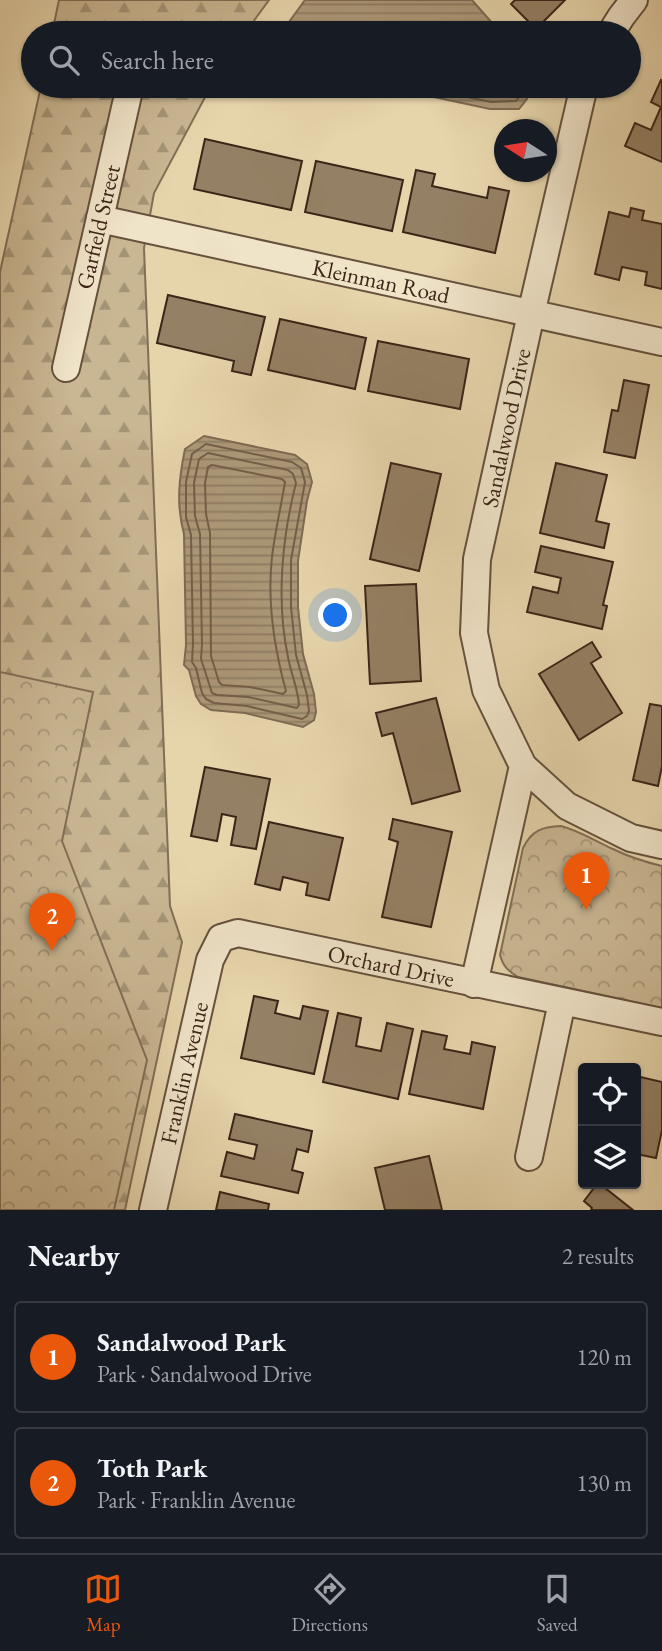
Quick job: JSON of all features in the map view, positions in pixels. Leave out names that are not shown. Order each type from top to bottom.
[{"type":"street","points":[[618,21],[634,0]]},
{"type":"street","name":"Garfield Street","points":[[66,368],[127,98]]},
{"type":"street","name":"Sandalwood Drive","points":[[581,98],[478,559],[474,634],[486,690],[523,766],[567,806],[631,838],[662,845]]},
{"type":"street","name":"Kleinman Road","points":[[100,219],[662,342]]},
{"type":"street","points":[[474,984],[523,766]]},
{"type":"street","name":"Orchard Drive","points":[[222,938],[238,933],[562,1002]]},
{"type":"street","name":"Franklin Avenue","points":[[153,1210],[210,960],[222,938]]},
{"type":"street","points":[[529,1157],[562,1002],[662,1022]]},
{"type":"green space","points":[[59,0],[269,0],[254,21],[55,21]]},
{"type":"green space","points":[[38,98],[205,98],[154,193],[144,248],[170,906],[182,942],[125,1210],[0,1210],[0,272]]},
{"type":"green space","points":[[0,672],[93,692],[62,841],[147,1060],[114,1210],[0,1210]]},
{"type":"green space","points":[[561,826],[625,854],[662,866],[662,1008],[518,977],[503,962],[500,955],[523,848],[538,831]]},
{"type":"water","points":[[305,0],[472,0],[490,21],[290,21]]},
{"type":"water","points":[[438,98],[527,98],[519,109],[490,109]]},
{"type":"water","points":[[204,436],[295,455],[307,464],[312,482],[298,561],[298,607],[303,654],[316,712],[314,720],[303,727],[245,713],[211,710],[201,704],[196,696],[189,670],[184,665],[184,534],[179,502],[180,481],[185,449]]},
{"type":"building","points":[[515,0],[565,0],[544,21],[528,21],[511,4]]},
{"type":"building","points":[[661,80],[662,162],[625,146],[635,123],[651,130],[661,107],[651,102]]},
{"type":"building","points":[[205,139],[302,161],[291,210],[194,189]]},
{"type":"building","points":[[316,161],[403,180],[392,231],[305,212]]},
{"type":"building","points":[[416,170],[435,174],[432,186],[487,198],[489,187],[509,191],[495,253],[403,232]]},
{"type":"building","points":[[631,208],[644,211],[642,220],[662,224],[662,289],[645,285],[647,272],[622,267],[619,280],[595,274],[609,212],[629,217]]},
{"type":"building","points":[[168,295],[265,317],[251,375],[232,371],[234,361],[157,343]]},
{"type":"building","points":[[280,319],[366,338],[355,389],[268,370]]},
{"type":"building","points":[[378,341],[469,359],[460,409],[368,391]]},
{"type":"building","points":[[624,380],[649,385],[635,458],[604,452],[612,410],[618,411]]},
{"type":"building","points":[[391,463],[441,474],[419,571],[370,559]]},
{"type":"building","points":[[556,463],[607,475],[596,521],[609,524],[604,548],[540,533]]},
{"type":"building","points":[[541,546],[613,562],[603,605],[607,606],[602,629],[527,612],[533,587],[558,593],[561,578],[535,572]]},
{"type":"building","points":[[416,584],[421,681],[370,684],[365,586]]},
{"type":"building","points":[[592,642],[601,657],[591,663],[622,713],[579,740],[539,674]]},
{"type":"building","points":[[436,698],[460,791],[412,804],[393,733],[382,736],[376,713]]},
{"type":"building","points":[[650,704],[662,706],[662,766],[658,786],[633,780]]},
{"type":"building","points":[[205,767],[270,779],[256,849],[231,845],[236,817],[222,814],[217,841],[191,836]]},
{"type":"building","points":[[393,819],[452,832],[431,927],[382,917],[398,842],[389,839]]},
{"type":"building","points":[[269,822],[343,838],[329,900],[306,895],[308,883],[283,877],[280,890],[255,884]]},
{"type":"building","points":[[254,996],[278,1001],[275,1013],[300,1019],[303,1006],[328,1011],[314,1074],[241,1058]]},
{"type":"building","points":[[338,1013],[361,1018],[356,1046],[381,1051],[387,1023],[413,1029],[398,1099],[323,1082]]},
{"type":"building","points":[[422,1031],[447,1036],[444,1049],[470,1054],[472,1042],[495,1047],[483,1109],[409,1094]]},
{"type":"building","points":[[641,1077],[662,1082],[662,1130],[656,1158],[641,1155]]},
{"type":"building","points":[[235,1114],[312,1131],[308,1152],[297,1149],[292,1170],[303,1173],[298,1193],[221,1176],[227,1152],[254,1159],[257,1145],[229,1139]]},
{"type":"building","points":[[429,1156],[442,1210],[385,1210],[375,1168]]},
{"type":"building","points":[[593,1189],[606,1189],[633,1210],[591,1210],[584,1201]]},
{"type":"building","points":[[220,1192],[269,1204],[268,1210],[216,1210]]},
{"type":"place","name":"Sandalwood Park","points":[[586,910]]},
{"type":"place","name":"Toth Park","points":[[52,951]]}]
